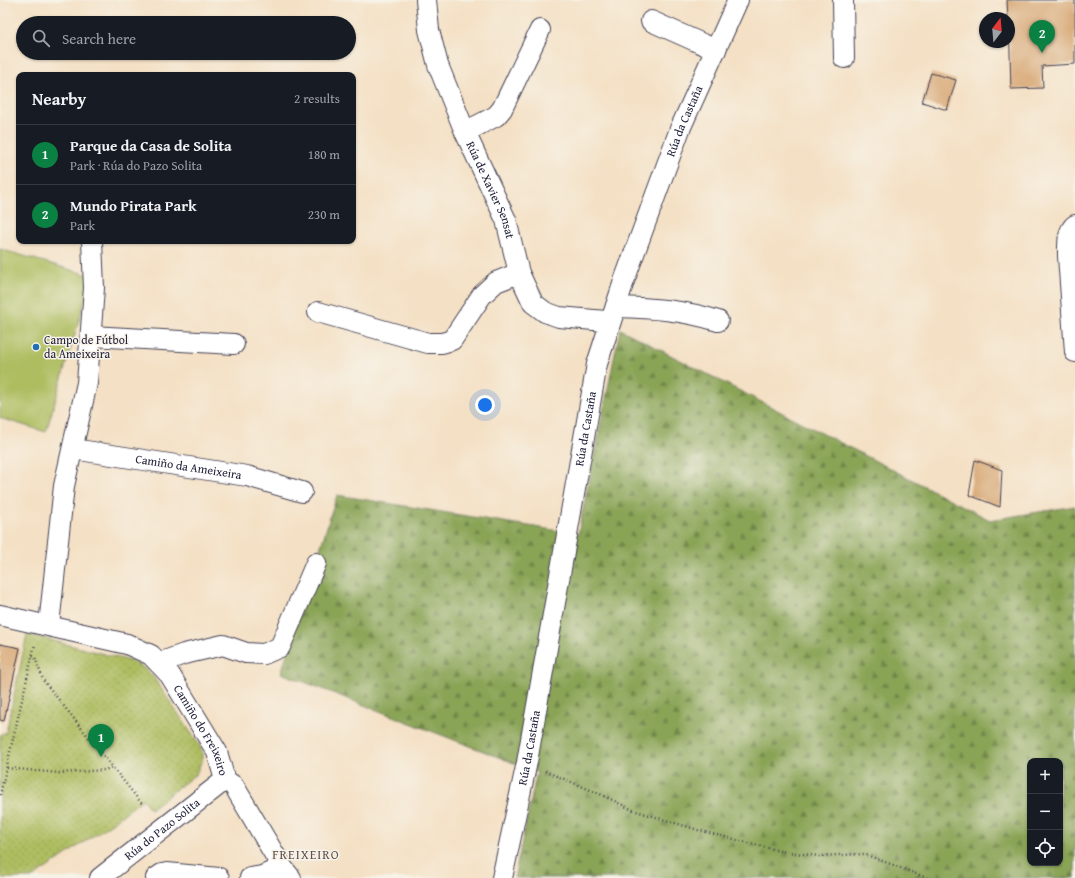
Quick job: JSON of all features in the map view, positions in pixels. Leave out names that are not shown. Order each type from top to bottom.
[{"type":"street","name":"Rúa de Xavier Sensat","points":[[426,0],[429,30],[438,65],[465,132],[506,220],[519,273],[533,303],[545,312],[559,317],[606,321],[613,315],[670,309],[700,315],[718,321]]},
{"type":"street","name":"Rúa da Castaña","points":[[502,878],[527,762],[597,364],[680,128],[738,0]]},
{"type":"street","points":[[843,0],[844,58]]},
{"type":"street","points":[[651,21],[716,50]]},
{"type":"street","points":[[465,132],[496,116],[502,109],[540,30]]},
{"type":"street","points":[[1075,225],[1072,227],[1068,241],[1068,256],[1075,352]]},
{"type":"street","points":[[49,625],[64,486],[87,383],[94,288],[92,244]]},
{"type":"street","points":[[318,312],[428,343],[442,343],[452,340],[482,295],[496,282],[519,273]]},
{"type":"street","points":[[91,336],[234,344]]},
{"type":"street","name":"Camiño da Ameixeira","points":[[73,449],[248,476],[302,492]]},
{"type":"street","points":[[159,663],[184,654],[223,645],[246,653],[264,654],[280,647],[316,563]]},
{"type":"street","name":"Camiño do Freixeiro","points":[[0,615],[127,644],[151,655],[170,675],[217,752],[225,780],[234,786],[287,872]]},
{"type":"street","name":"Rúa do Pazo Solita","points":[[100,878],[225,780]]},
{"type":"street","points":[[250,878],[287,872]]},
{"type":"street","points":[[156,878],[167,873],[219,878]]},
{"type":"path","points":[[0,795],[36,641]]},
{"type":"path","points":[[33,655],[43,680],[142,804]]},
{"type":"path","points":[[527,762],[633,810],[698,830],[780,851],[818,856],[864,854],[927,878]]},
{"type":"path","points":[[7,768],[59,773],[106,770],[112,767]]},
{"type":"green space","name":"Campo de Fútbol da Ameixeira","points":[[0,249],[92,276],[46,432],[0,418]]},
{"type":"green space","points":[[620,329],[990,520],[1075,506],[1075,878],[514,878],[537,772],[281,673],[337,495],[578,534]]},
{"type":"green space","points":[[27,634],[123,659],[144,668],[152,675],[200,746],[202,760],[196,774],[150,809],[143,799],[112,823],[32,878],[0,878],[0,735],[6,732]]},
{"type":"building","points":[[1007,0],[1075,0],[1075,64],[1042,66],[1043,88],[1011,89],[1010,48],[1015,48],[1015,12],[1008,12]]},
{"type":"building","points":[[931,73],[956,80],[947,110],[922,102]]},
{"type":"building","points":[[975,460],[1002,470],[1000,507],[969,495]]},
{"type":"building","points":[[0,644],[20,648],[4,721],[0,720]]},
{"type":"place","name":"Mundo Pirata Park","points":[[1042,53]]},
{"type":"place","name":"Campo de Fútbol da Ameixeira","points":[[36,347]]},
{"type":"place","name":"Parque da Casa de Solita","points":[[101,757]]},
{"type":"district","name":"FREIXEIRO","points":[[306,854]]}]
